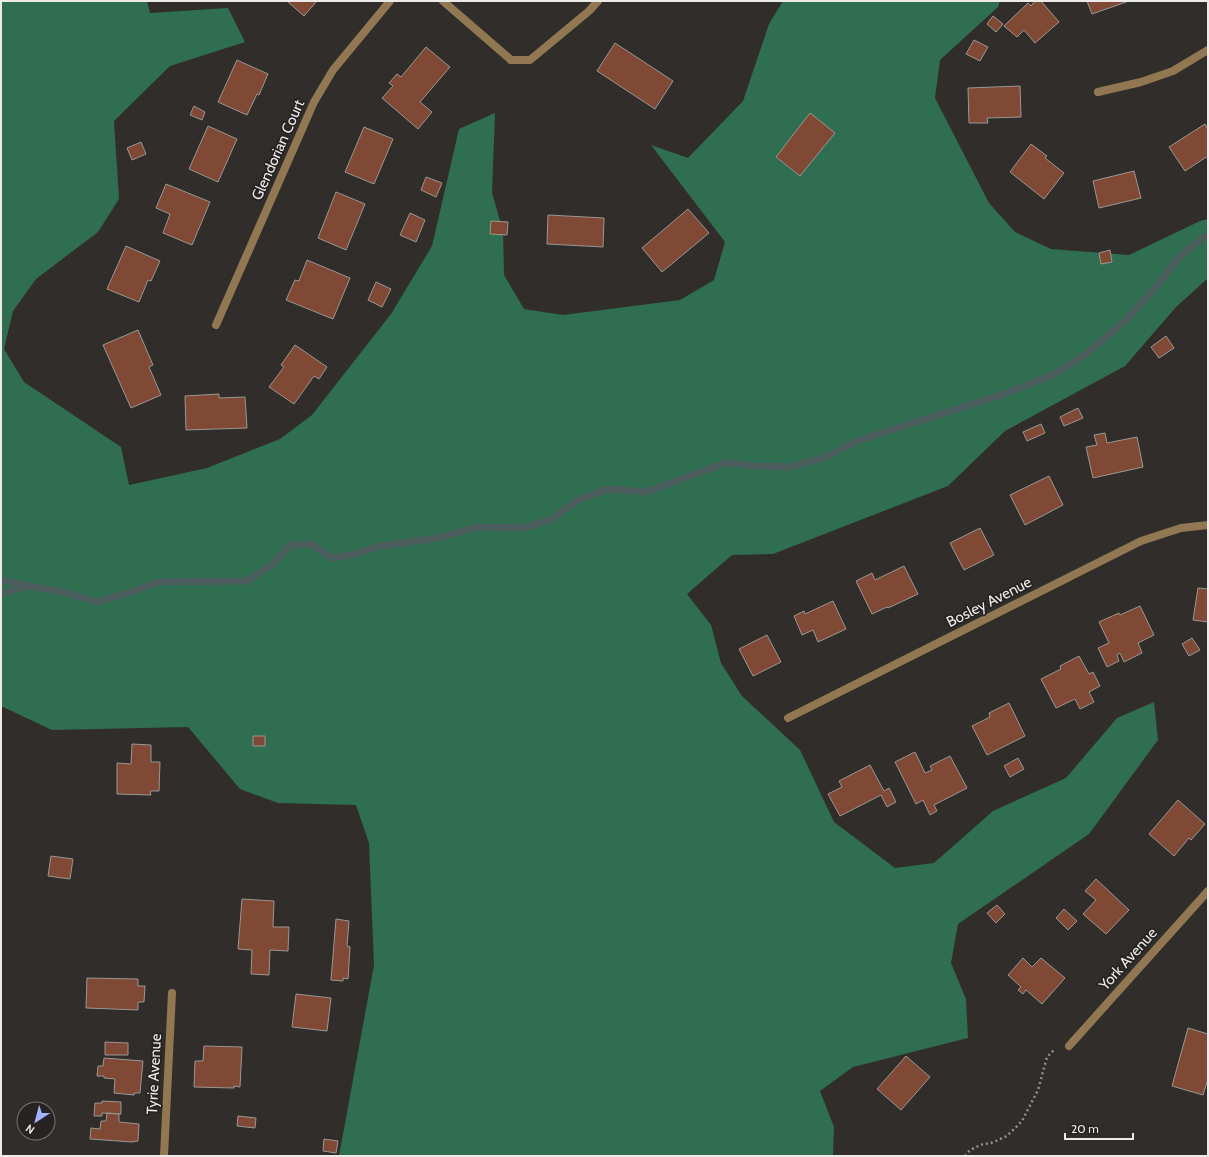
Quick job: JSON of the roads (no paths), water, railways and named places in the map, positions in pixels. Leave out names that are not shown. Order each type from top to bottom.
[{"type":"street","name":"Glendorian Court","points":[[216,325],[314,102],[333,70],[390,1]]},
{"type":"street","points":[[443,1],[511,60],[530,60],[598,1]]},
{"type":"street","points":[[1098,92],[1141,82],[1173,71],[1208,50]]},
{"type":"street","name":"Bosley Avenue","points":[[788,718],[1141,541],[1181,528],[1208,525]]},
{"type":"street","name":"York Avenue","points":[[1069,1046],[1208,890]]},
{"type":"street","name":"Tyrie Avenue","points":[[164,1156],[172,993]]},
{"type":"waterway","points":[[1,580],[64,592],[97,602],[158,582],[247,581],[273,564],[290,545],[311,544],[332,558],[356,554],[379,546],[438,538],[477,527],[524,528],[552,519],[576,501],[607,489],[646,492],[725,463],[790,467],[826,457],[857,441],[1001,395],[1053,375],[1086,354],[1127,319],[1156,287],[1179,257],[1201,239],[1208,236]]},
{"type":"waterway","points":[[1,594],[26,587]]}]
